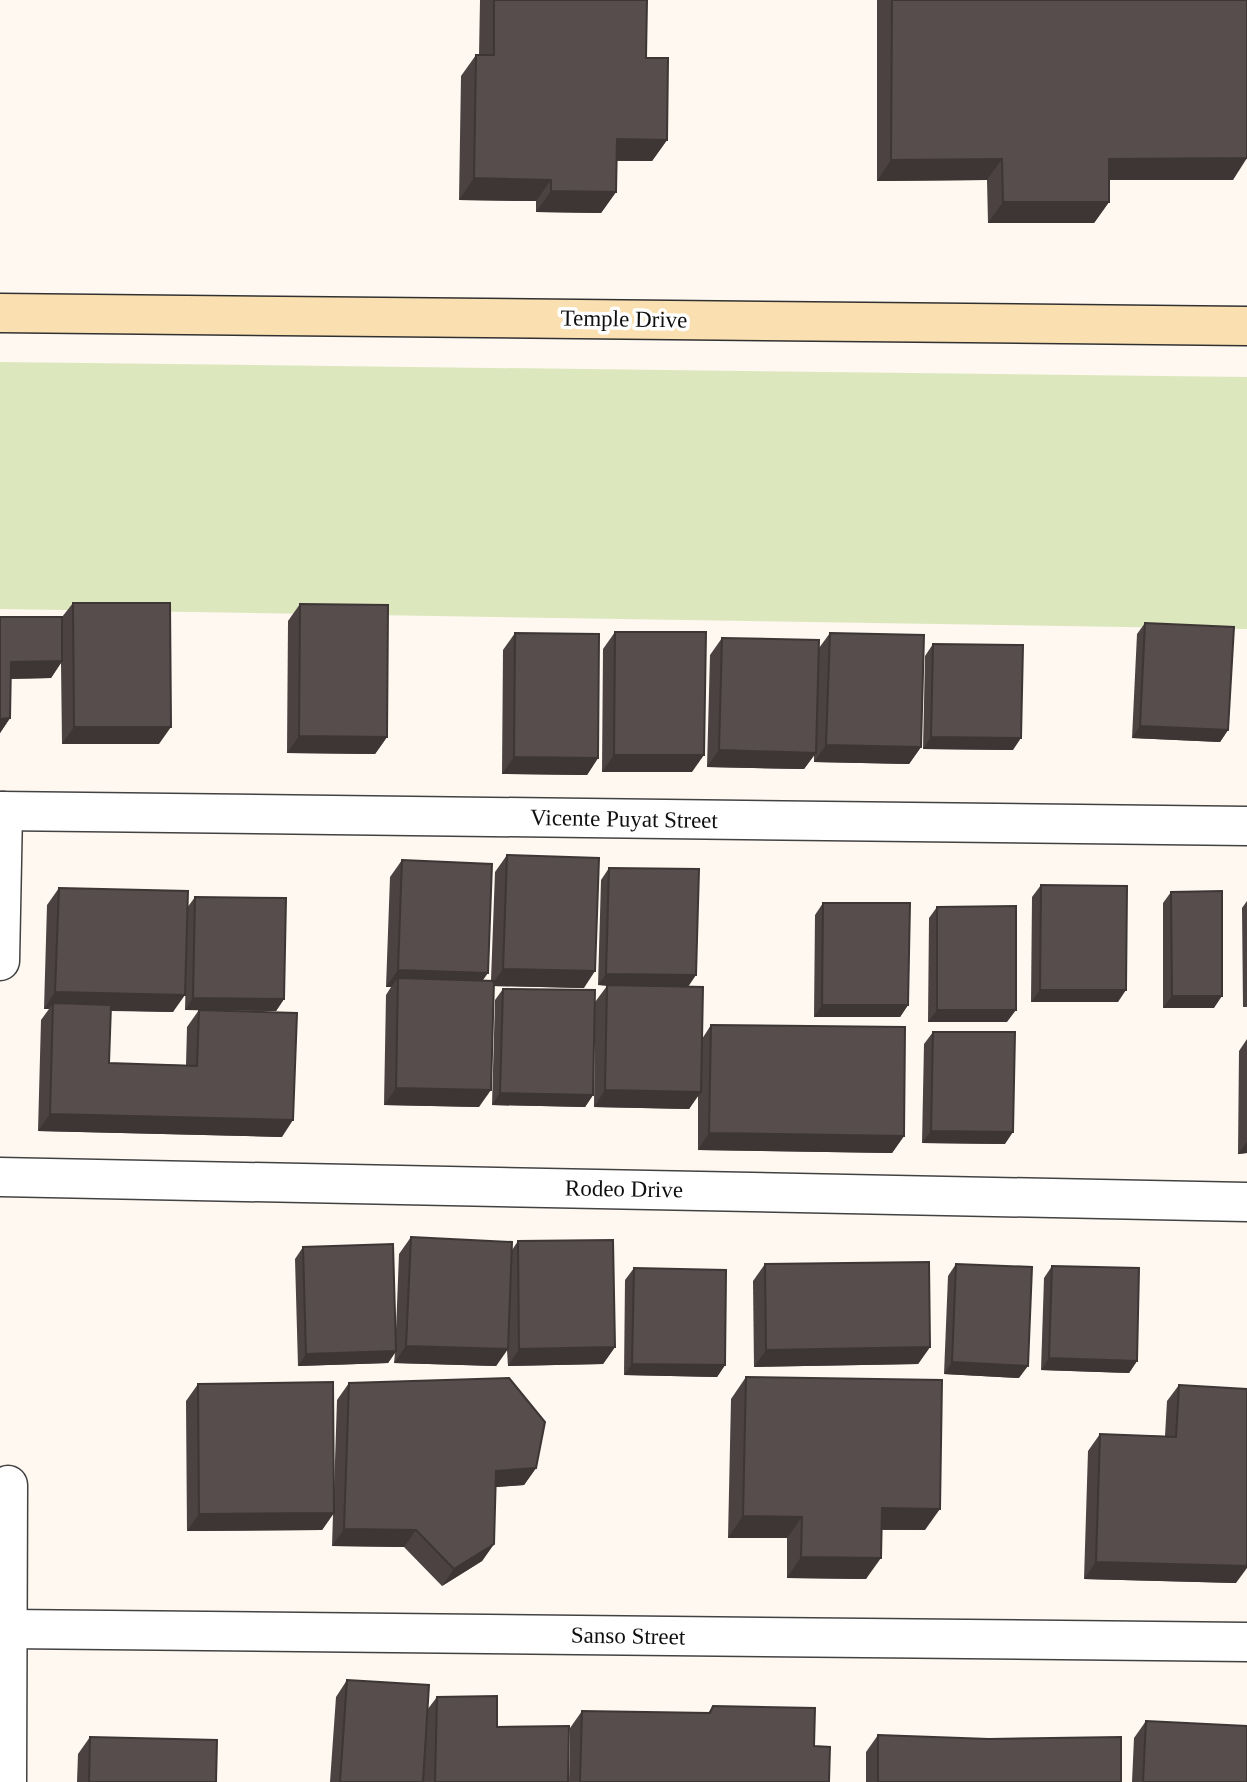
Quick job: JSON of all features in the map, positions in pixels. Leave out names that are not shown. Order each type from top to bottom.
[{"type":"street","name":"Temple Drive","points":[[0,313],[1247,326]]},
{"type":"street","name":"Vicente Puyat Street","points":[[2,811],[1247,827]]},
{"type":"street","points":[[0,961],[2,811]]},
{"type":"street","name":"Rodeo Drive","points":[[0,1177],[1247,1202]]},
{"type":"street","points":[[7,1782],[8,1485]]},
{"type":"street","name":"Sanso Street","points":[[9,1629],[1247,1642]]},
{"type":"green space","points":[[0,362],[1247,377],[1247,629],[0,609]]},
{"type":"building","points":[[494,0],[647,0],[646,58],[668,58],[667,140],[617,139],[616,192],[551,191],[551,180],[474,178],[476,55],[494,55]]},
{"type":"building","points":[[892,0],[1247,0],[1247,158],[1109,159],[1109,202],[1003,202],[1002,159],[891,160]]},
{"type":"building","points":[[73,603],[170,603],[171,727],[74,727]]},
{"type":"building","points":[[300,604],[388,605],[387,737],[299,736]]},
{"type":"building","points":[[0,617],[62,617],[62,661],[11,662],[10,718],[0,719]]},
{"type":"building","points":[[1145,623],[1234,627],[1228,730],[1140,726]]},
{"type":"building","points":[[615,632],[706,632],[704,755],[614,755]]},
{"type":"building","points":[[515,633],[599,634],[598,758],[514,757]]},
{"type":"building","points":[[830,633],[924,635],[921,747],[826,745]]},
{"type":"building","points":[[722,638],[819,640],[816,753],[719,750]]},
{"type":"building","points":[[933,644],[1023,645],[1021,738],[931,737]]},
{"type":"building","points":[[507,855],[599,858],[595,971],[503,969]]},
{"type":"building","points":[[402,860],[492,864],[488,973],[398,970]]},
{"type":"building","points":[[609,868],[699,869],[696,975],[606,974]]},
{"type":"building","points":[[1041,885],[1127,886],[1126,990],[1040,990]]},
{"type":"building","points":[[59,888],[188,891],[185,995],[55,992]]},
{"type":"building","points":[[1222,891],[1222,996],[1172,996],[1171,892]]},
{"type":"building","points":[[195,897],[286,898],[284,999],[193,998]]},
{"type":"building","points":[[823,903],[910,903],[908,1005],[822,1005]]},
{"type":"building","points":[[1016,906],[1016,1010],[937,1010],[937,907]]},
{"type":"building","points":[[398,978],[494,981],[491,1090],[396,1088]]},
{"type":"building","points":[[607,985],[703,987],[701,1092],[605,1090]]},
{"type":"building","points":[[503,989],[595,990],[593,1095],[500,1093]]},
{"type":"building","points":[[53,1003],[111,1005],[109,1063],[197,1066],[199,1010],[297,1013],[293,1120],[50,1114]]},
{"type":"building","points":[[711,1025],[905,1027],[904,1136],[709,1133]]},
{"type":"building","points":[[933,1032],[1015,1032],[1013,1132],[931,1131]]},
{"type":"building","points":[[411,1237],[512,1242],[508,1349],[406,1346]]},
{"type":"building","points":[[613,1240],[615,1347],[519,1349],[518,1241]]},
{"type":"building","points":[[393,1244],[396,1351],[306,1354],[303,1247]]},
{"type":"building","points":[[929,1262],[930,1347],[766,1350],[765,1264]]},
{"type":"building","points":[[956,1264],[1032,1267],[1028,1366],[952,1362]]},
{"type":"building","points":[[1052,1266],[1139,1268],[1137,1361],[1049,1358]]},
{"type":"building","points":[[634,1268],[726,1270],[725,1365],[632,1364]]},
{"type":"building","points":[[746,1377],[942,1380],[940,1509],[882,1508],[881,1558],[801,1557],[802,1517],[743,1516]]},
{"type":"building","points":[[509,1378],[545,1422],[536,1468],[496,1471],[494,1544],[454,1569],[416,1530],[344,1529],[349,1383]]},
{"type":"building","points":[[333,1382],[334,1513],[199,1514],[198,1384]]},
{"type":"building","points":[[1179,1385],[1247,1389],[1247,1566],[1096,1562],[1100,1434],[1176,1437]]},
{"type":"building","points":[[347,1680],[429,1685],[423,1782],[340,1782]]},
{"type":"building","points":[[497,1696],[497,1727],[569,1726],[568,1782],[435,1782],[437,1697]]},
{"type":"building","points":[[713,1706],[815,1708],[814,1746],[830,1747],[829,1782],[580,1782],[582,1711],[710,1713]]},
{"type":"building","points":[[1146,1721],[1247,1726],[1247,1782],[1143,1782]]},
{"type":"building","points":[[878,1735],[989,1739],[1121,1737],[1121,1782],[878,1782]]},
{"type":"building","points":[[90,1737],[217,1740],[216,1782],[89,1782]]}]
